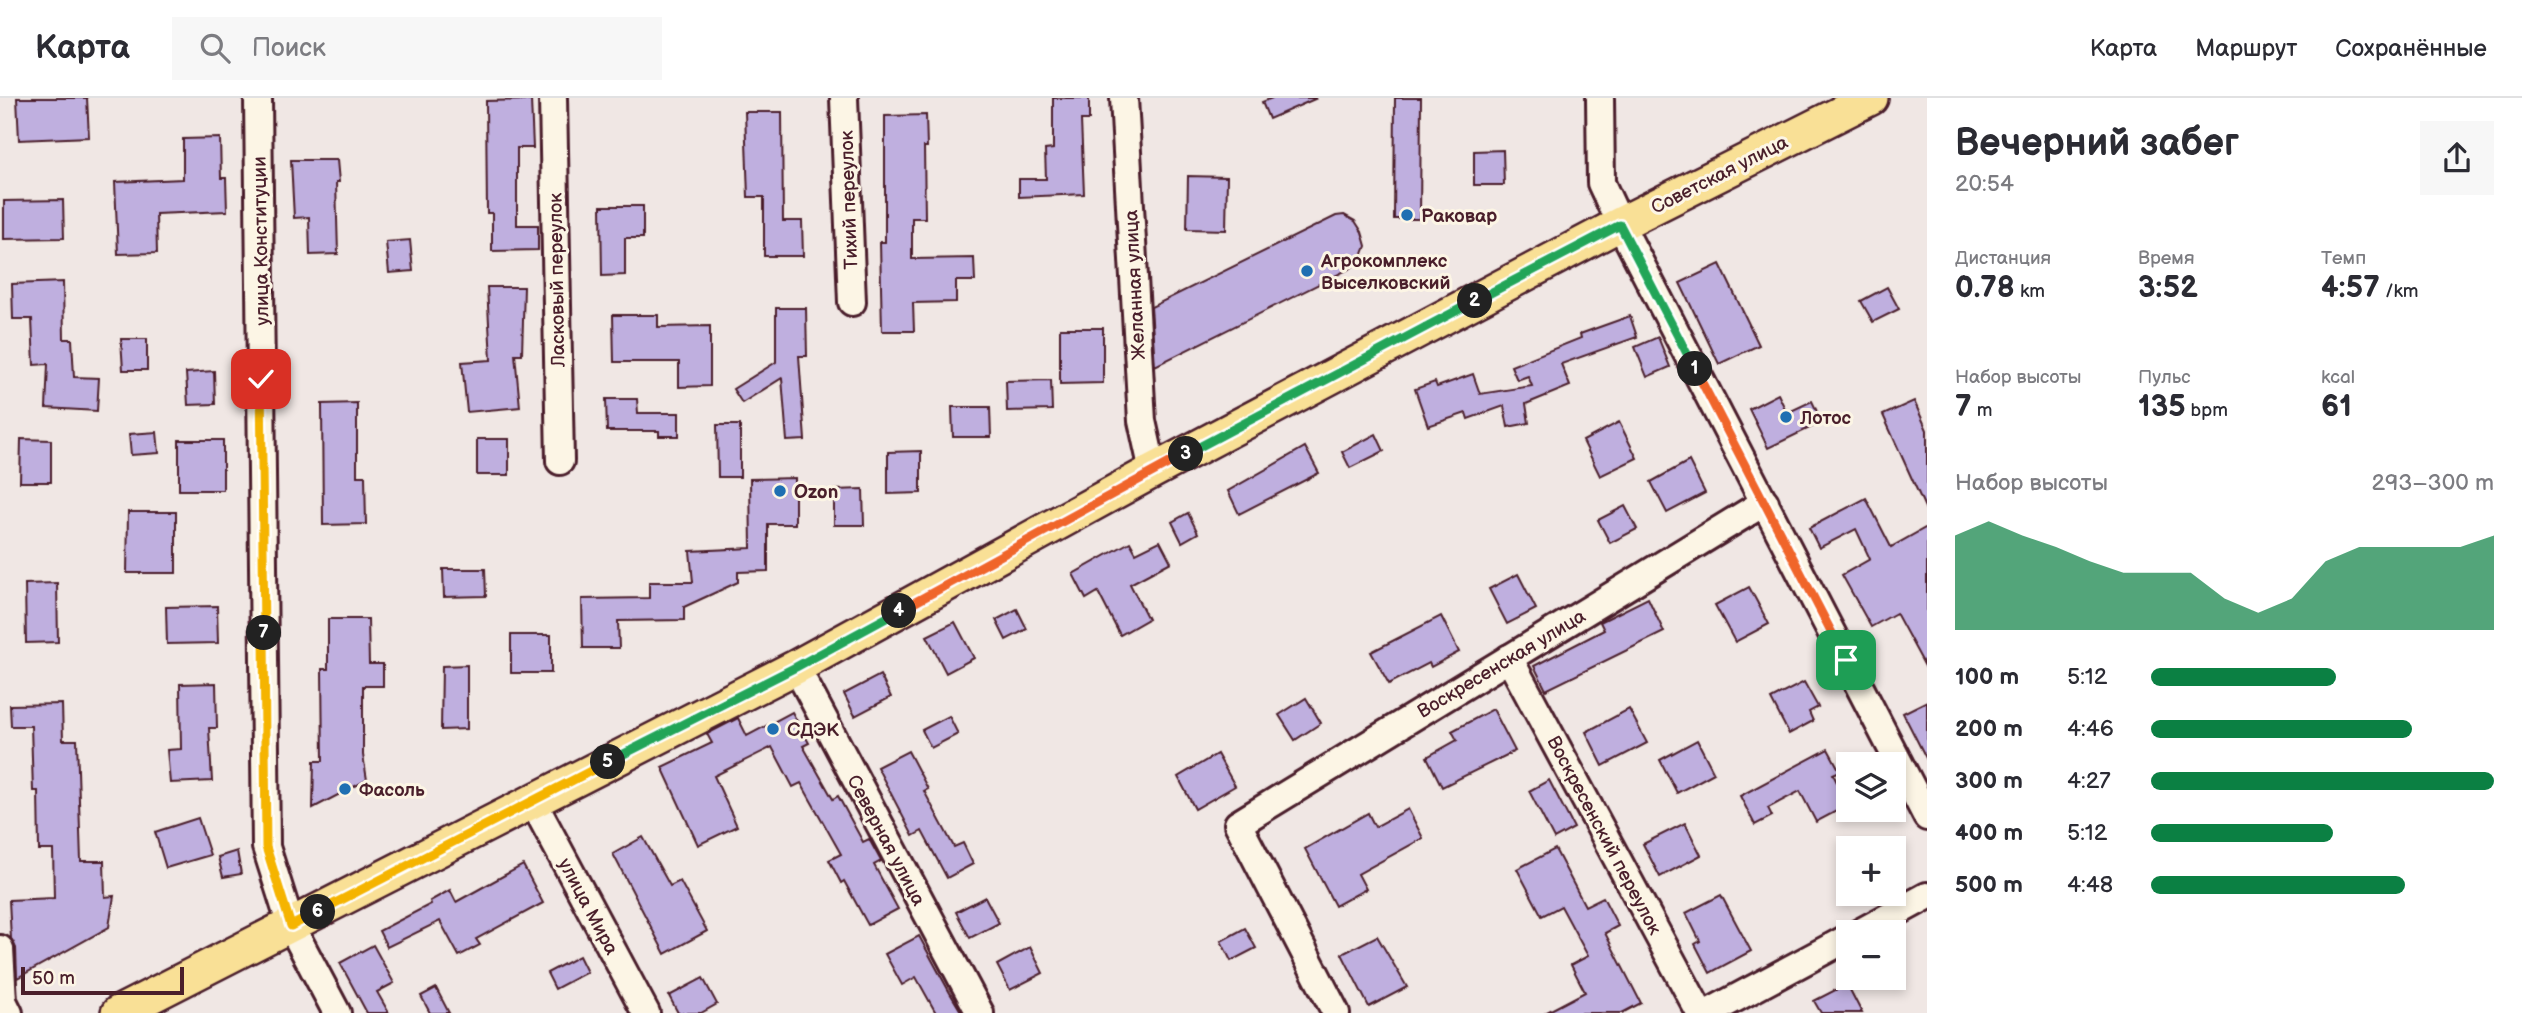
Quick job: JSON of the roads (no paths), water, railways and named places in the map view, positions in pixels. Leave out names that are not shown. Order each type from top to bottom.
[{"type":"main road","name":"Советская улица","points":[[118,1013],[796,667],[1153,471],[1620,225],[1871,98]]},
{"type":"street","name":"улица Конституции","points":[[258,98],[266,847],[291,926],[337,1013]]},
{"type":"street","name":"Ласковый переулок","points":[[553,98],[560,461]]},
{"type":"street","name":"Тихий переулок","points":[[844,98],[852,302]]},
{"type":"street","name":"Желанная улица","points":[[1124,98],[1142,421],[1153,471]]},
{"type":"street","points":[[1600,98],[1601,183],[1620,225],[1927,817]]},
{"type":"street","name":"Воскресенская улица","points":[[1336,1013],[1238,824],[1765,502]]},
{"type":"street","name":"Воскресенский переулок","points":[[1509,657],[1700,1013]]},
{"type":"street","name":"Северная улица","points":[[796,667],[980,1013]]},
{"type":"street","name":"улица Мира","points":[[533,800],[646,1013]]},
{"type":"street","points":[[1884,920],[1927,897]]},
{"type":"street","points":[[1708,1013],[1836,945]]},
{"type":"street","points":[[0,949],[3,1001],[9,1013]]},
{"type":"place","name":"Раковар","points":[[1407,215]]},
{"type":"place","name":"Агрокомплекс Выселковский","points":[[1307,271]]},
{"type":"place","name":"Лотос","points":[[1786,417]]},
{"type":"place","name":"Ozon","points":[[780,491]]},
{"type":"place","name":"СДЭК","points":[[773,729]]},
{"type":"place","name":"Фасоль","points":[[345,789]]}]
